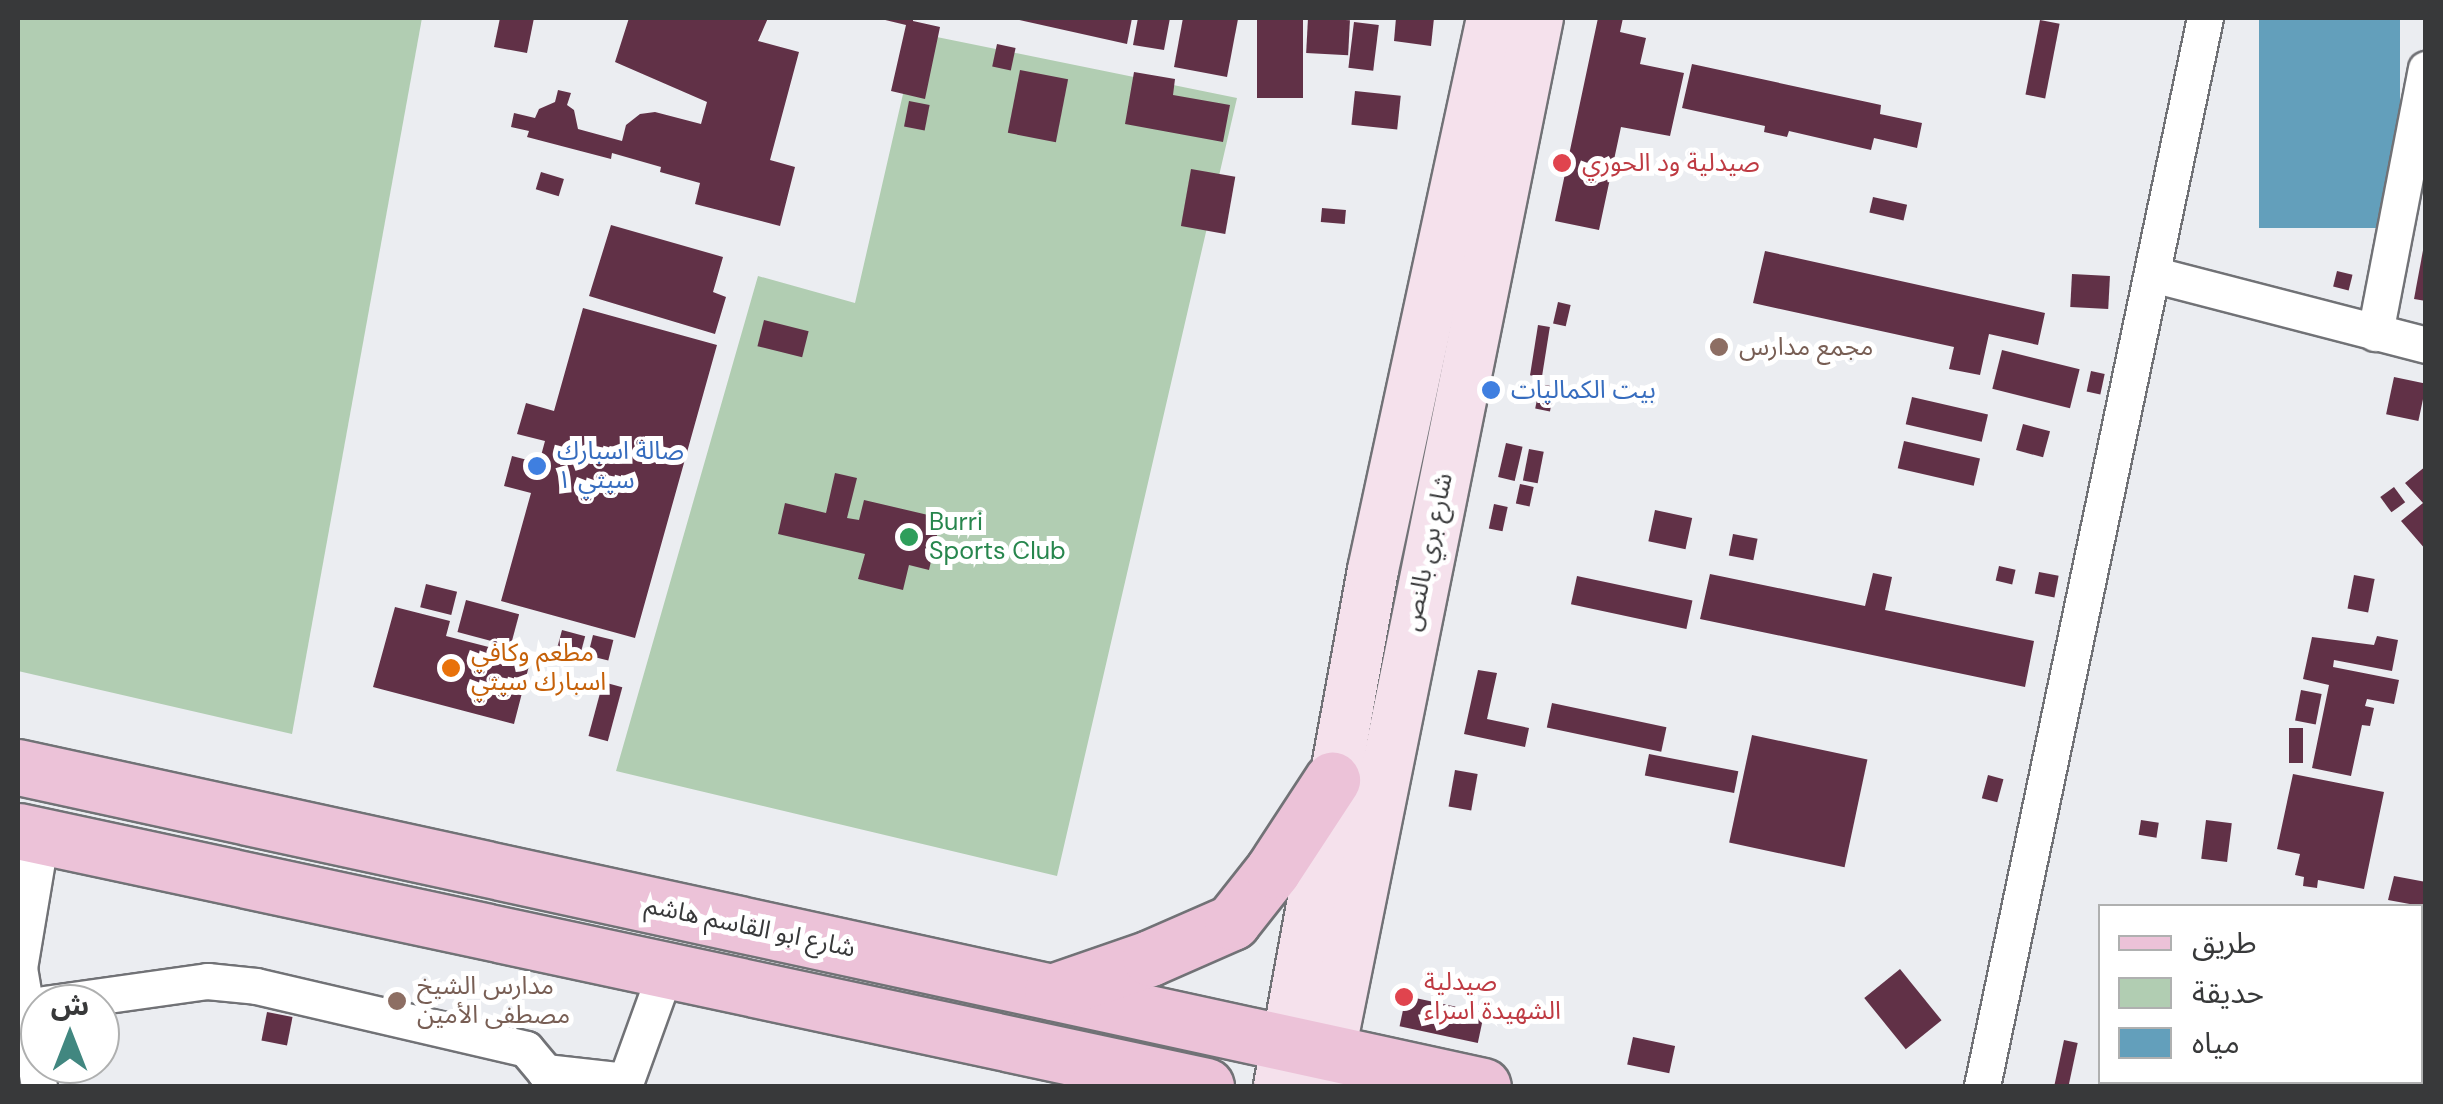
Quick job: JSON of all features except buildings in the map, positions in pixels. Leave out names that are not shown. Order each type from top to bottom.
[{"type":"main road","name":"شارع بري بالنص","points":[[1326,1070],[1332,780],[1426,312],[1492,18]]},
{"type":"main road","name":"شارع بري بالنص","points":[[1326,1070],[1538,18]]},
{"type":"main road","name":"شارع ابو القاسم هاشم","points":[[18,767],[1050,992],[1326,1070],[1483,1086]]},
{"type":"main road","points":[[1050,992],[1150,958],[1232,922],[1274,870],[1332,780]]},
{"type":"main road","points":[[29,833],[1206,1086]]},
{"type":"street","points":[[1982,1086],[2205,18]]},
{"type":"street","points":[[2375,333],[2426,69]]},
{"type":"street","points":[[2152,274],[2426,345]]},
{"type":"street","points":[[24,984],[19,968],[29,833]]},
{"type":"street","points":[[120,994],[207,982],[256,986],[526,1049],[545,1072],[625,1084],[666,970]]},
{"type":"green space","points":[[18,18],[422,18],[292,734],[18,671]]},
{"type":"green space","name":"Burri Sports Club","points":[[917,33],[1237,98],[1057,876],[616,771],[758,276],[855,303]]},
{"type":"water","points":[[2259,18],[2400,18],[2400,228],[2259,228]]},
{"type":"place","name":"صيدلية ود الحوري","points":[[1562,163]]},
{"type":"place","name":"مجمع مدارس","points":[[1719,347]]},
{"type":"place","name":"بيت الكماليات","points":[[1491,390]]},
{"type":"place","name":"صالة اسبارك سيتي ١","points":[[537,466]]},
{"type":"place","name":"Burri Sports Club","points":[[909,537]]},
{"type":"place","name":"مطعم وكافي اسبارك سيتي","points":[[451,668]]},
{"type":"place","name":"صيدلية الشهيدة اسراء","points":[[1404,997]]},
{"type":"place","name":"مدارس الشيخ مصطفى الأمين","points":[[397,1001]]}]
